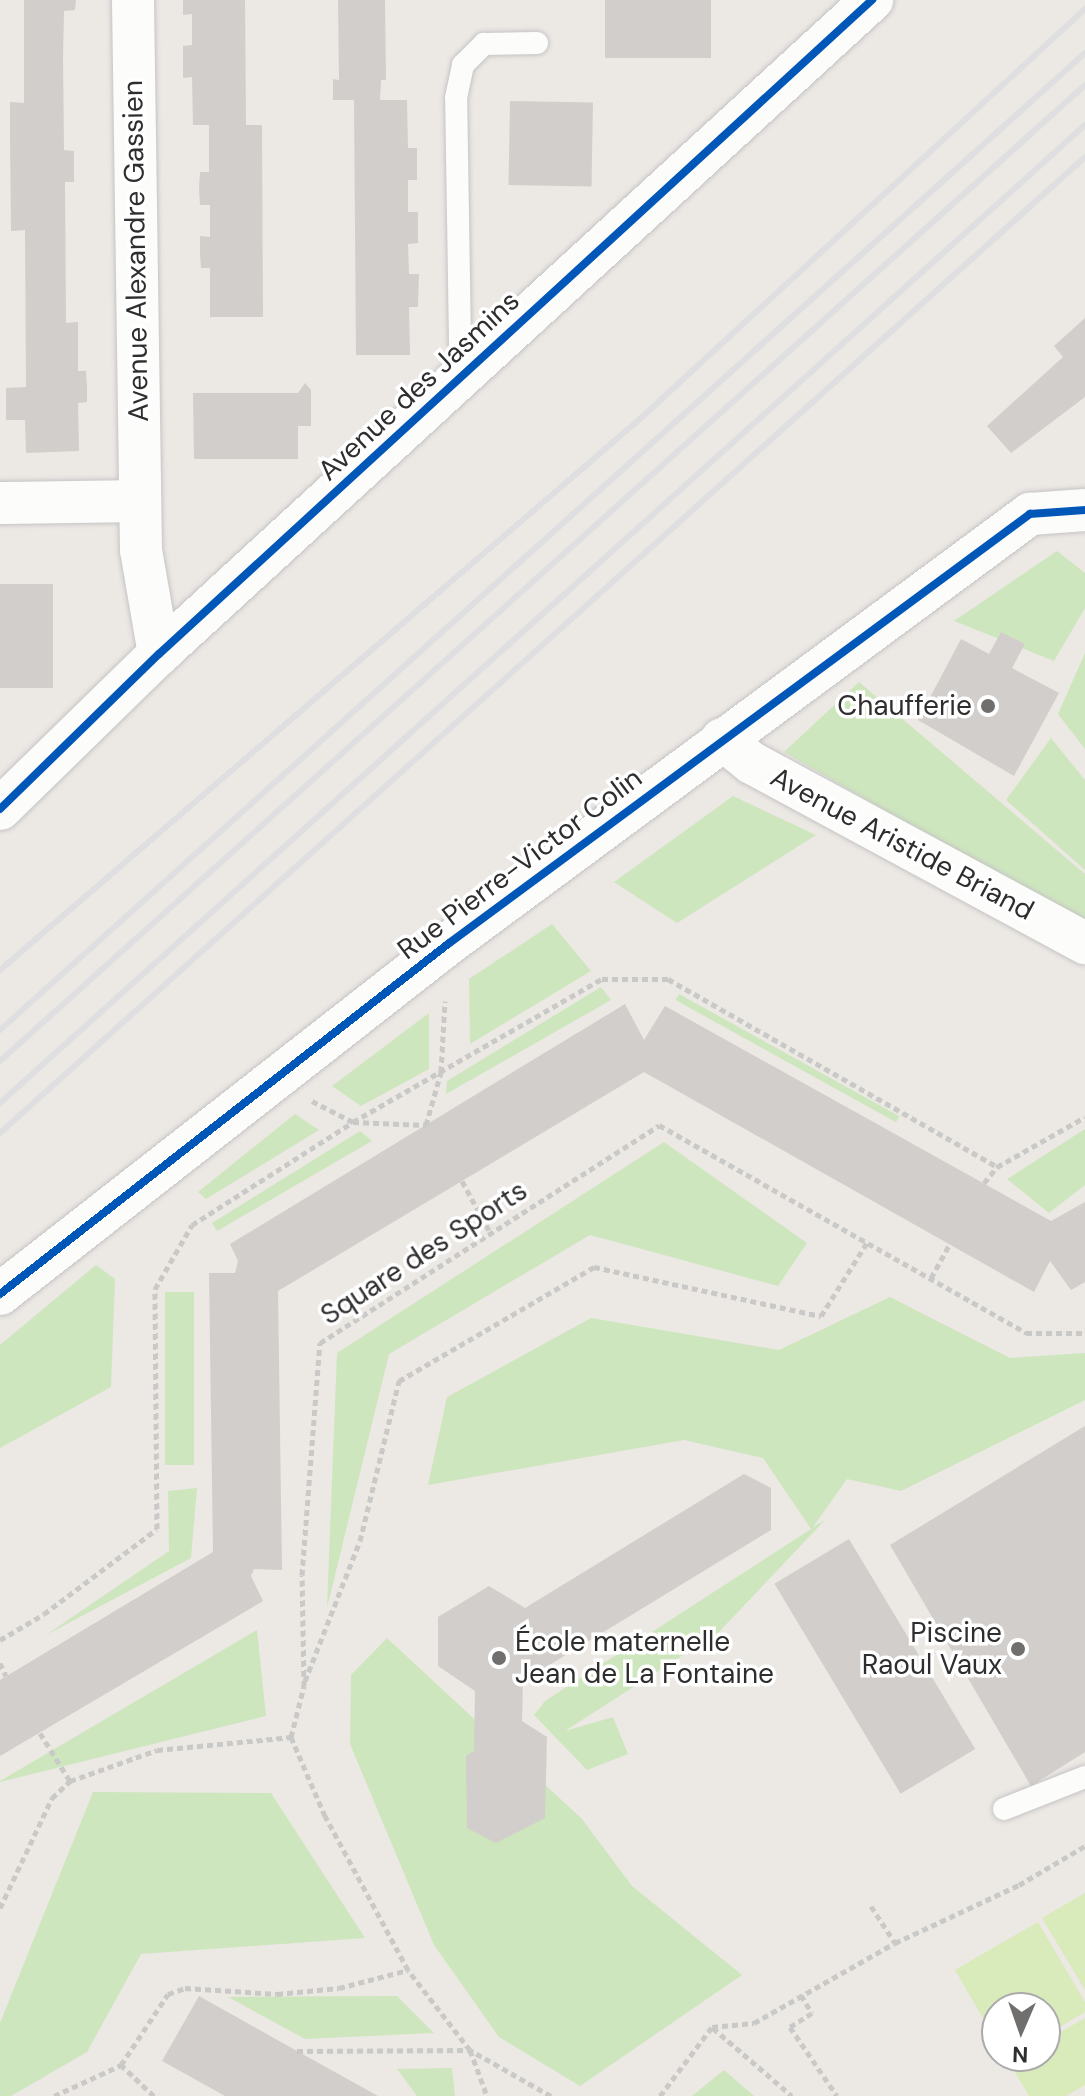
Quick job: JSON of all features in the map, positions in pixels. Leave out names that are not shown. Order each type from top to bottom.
[{"type":"street","name":"Avenue Alexandre Gassien","points":[[133,0],[139,501],[141,550],[159,654]]},
{"type":"street","name":"Avenue des Jasmins","points":[[0,809],[159,654],[872,0]]},
{"type":"street","points":[[0,503],[139,501]]},
{"type":"street","name":"Rue Pierre-Victor Colin","points":[[0,1294],[448,944],[1030,514],[1085,510]]},
{"type":"street","name":"Avenue Aristide Briand","points":[[722,739],[752,763],[1085,943]]},
{"type":"lane","points":[[478,362],[460,343],[456,98],[463,65],[484,44],[537,43]]},
{"type":"lane","points":[[1004,1809],[1085,1777]]},
{"type":"path","points":[[272,1080],[353,1122],[426,1125],[441,1072],[448,944]]},
{"type":"path","points":[[0,1640],[44,1614],[157,1529],[155,1289],[192,1225],[353,1122],[602,979],[668,979],[997,1167]]},
{"type":"path","points":[[984,1183],[997,1167],[1085,1117]]},
{"type":"path","points":[[462,1181],[491,1234]]},
{"type":"path","points":[[304,1686],[360,1541],[399,1381],[594,1267],[821,1316],[868,1241]]},
{"type":"path","points":[[931,1278],[949,1245]]},
{"type":"path","points":[[0,1663],[6,1676]]},
{"type":"path","points":[[40,1733],[70,1781]]},
{"type":"path","points":[[0,1908],[52,1798],[70,1781],[157,1750],[291,1737],[325,1816],[408,1970],[470,2050],[487,2096]]},
{"type":"path","points":[[660,2096],[712,2027],[754,2023],[895,1943],[1019,1885],[1085,1846]]},
{"type":"path","points":[[871,1906],[895,1943]]},
{"type":"path","points":[[54,2096],[121,2065],[168,1994],[185,1988],[308,1991],[408,1970]]},
{"type":"path","points":[[801,1995],[812,2013],[790,2027],[837,2096]]},
{"type":"path","points":[[712,2027],[792,2096]]},
{"type":"path","points":[[297,2051],[470,2050],[551,2096]]},
{"type":"path","points":[[121,2065],[154,2096]]},
{"type":"green space","points":[[1057,551],[1085,573],[1085,608],[1054,661],[954,621]]},
{"type":"green space","points":[[1085,653],[1085,749],[1058,714]]},
{"type":"green space","points":[[859,682],[1085,874],[1085,927],[784,752]]},
{"type":"green space","points":[[1051,738],[1085,780],[1085,870],[1006,800]]},
{"type":"green space","points":[[733,796],[816,835],[677,923],[614,882]]},
{"type":"green space","points":[[552,924],[591,971],[470,1044],[469,979]]},
{"type":"green space","points":[[601,987],[611,1000],[446,1094],[447,1081]]},
{"type":"green space","points":[[679,994],[899,1116],[896,1122],[676,1000]]},
{"type":"green space","points":[[429,1013],[429,1069],[361,1106],[332,1086]]},
{"type":"green space","points":[[295,1114],[319,1130],[206,1199],[198,1192]]},
{"type":"green space","points":[[1085,1129],[1085,1185],[1049,1213],[1007,1179]]},
{"type":"green space","points":[[360,1131],[372,1141],[217,1231],[212,1223]]},
{"type":"green space","points":[[664,1142],[807,1243],[778,1286],[590,1235],[389,1354],[327,1608],[337,1353]]},
{"type":"green space","points":[[96,1265],[115,1279],[111,1387],[0,1448],[0,1345]]},
{"type":"green space","points":[[165,1292],[194,1292],[194,1465],[165,1465]]},
{"type":"green space","points":[[890,1297],[1010,1358],[1085,1353],[1085,1400],[901,1491],[847,1479],[813,1527],[825,1520],[719,1632],[565,1731],[613,1717],[628,1754],[587,1770],[534,1715],[545,1701],[811,1529],[763,1458],[684,1440],[428,1485],[447,1397],[591,1318],[779,1350]]},
{"type":"green space","points":[[197,1488],[191,1558],[46,1635],[169,1551],[168,1491]]},
{"type":"green space","points":[[257,1630],[266,1716],[0,1782],[0,1781]]},
{"type":"green space","points":[[387,1638],[582,1819],[632,1886],[742,1975],[580,2086],[499,2037],[434,1945],[350,1744],[351,1675]]},
{"type":"green space","points":[[93,1792],[271,1793],[365,1938],[141,1954],[87,2052],[11,2096],[0,2096],[0,2023]]},
{"type":"green space","points":[[1085,1893],[1085,1990],[1042,1918]]},
{"type":"green space","points":[[1038,1922],[1085,2002],[1085,2012],[1061,2026],[1061,1992],[981,1992],[981,2015],[955,1970]]},
{"type":"green space","points":[[397,1996],[434,2033],[305,2039],[228,1997]]},
{"type":"green space","points":[[1085,2018],[1085,2085],[1066,2096],[1029,2096],[1015,2072],[1061,2072],[1061,2032]]},
{"type":"green space","points":[[452,2068],[455,2096],[417,2096],[397,2069]]},
{"type":"green space","points":[[724,2070],[754,2096],[692,2096]]},
{"type":"building","points":[[24,0],[76,0],[75,10],[64,11],[63,57],[64,150],[74,151],[74,182],[65,182],[66,323],[78,322],[78,371],[86,371],[87,387],[87,402],[78,403],[79,451],[26,453],[25,420],[6,420],[6,388],[26,387],[25,230],[11,231],[10,135],[10,102],[24,103]]},
{"type":"building","points":[[183,0],[245,0],[246,125],[262,125],[263,317],[210,317],[210,268],[201,268],[200,236],[210,237],[210,205],[200,205],[199,189],[200,172],[209,172],[209,125],[193,125],[192,77],[183,78],[183,46],[192,45],[192,14],[183,15]]},
{"type":"building","points":[[338,0],[385,0],[386,80],[381,80],[380,100],[407,100],[408,148],[417,148],[417,180],[408,180],[408,212],[418,212],[418,243],[408,244],[409,274],[419,274],[418,307],[409,307],[410,355],[356,355],[354,100],[333,100],[333,79],[339,80]]},
{"type":"building","points":[[605,0],[711,0],[711,58],[605,58]]},
{"type":"building","points":[[510,101],[593,102],[592,186],[509,185]]},
{"type":"building","points":[[1085,318],[1085,397],[1011,453],[987,426],[1063,357],[1054,346]]},
{"type":"building","points":[[305,383],[311,390],[311,426],[298,426],[298,459],[194,459],[193,393],[298,393]]},
{"type":"building","points":[[0,584],[53,584],[53,688],[0,688]]},
{"type":"building","name":"Chaufferie","points":[[1001,632],[1025,644],[1012,668],[1059,693],[1014,776],[918,720],[961,639],[989,654]]},
{"type":"building","points":[[625,1004],[644,1040],[665,1006],[1051,1221],[1085,1202],[1085,1282],[1071,1290],[1050,1261],[1034,1292],[644,1072],[278,1291],[282,1570],[254,1569],[251,1576],[263,1601],[0,1756],[0,1680],[213,1552],[209,1273],[235,1273],[238,1261],[230,1244]]},
{"type":"building","name":"Piscine Raoul Vaux","points":[[1085,1426],[1085,1752],[1031,1786],[890,1545]]},
{"type":"building","name":"École maternelle Jean de La Fontaine","points":[[744,1474],[771,1488],[771,1530],[523,1681],[522,1721],[547,1737],[545,1818],[496,1843],[467,1828],[466,1756],[474,1751],[475,1691],[438,1666],[438,1617],[489,1586],[525,1608]]},
{"type":"building","points":[[849,1539],[975,1749],[901,1794],[774,1584]]},
{"type":"building","points":[[199,1996],[378,2096],[225,2096],[162,2061]]},
{"type":"railway","points":[[0,970],[641,418],[1085,9]]},
{"type":"railway","points":[[0,1030],[1085,53]]},
{"type":"railway","points":[[0,1061],[1085,85]]},
{"type":"railway","points":[[0,1103],[1085,125]]},
{"type":"railway","points":[[0,1133],[1085,157]]},
{"type":"cycle path","points":[[0,809],[159,654],[872,0]]},
{"type":"cycle path","points":[[0,1294],[448,944],[1030,514],[1085,510]]},
{"type":"place","name":"Chaufferie","points":[[988,706]]},
{"type":"place","name":"Piscine Raoul Vaux","points":[[1018,1649]]},
{"type":"place","name":"École maternelle Jean de La Fontaine","points":[[499,1658]]}]
